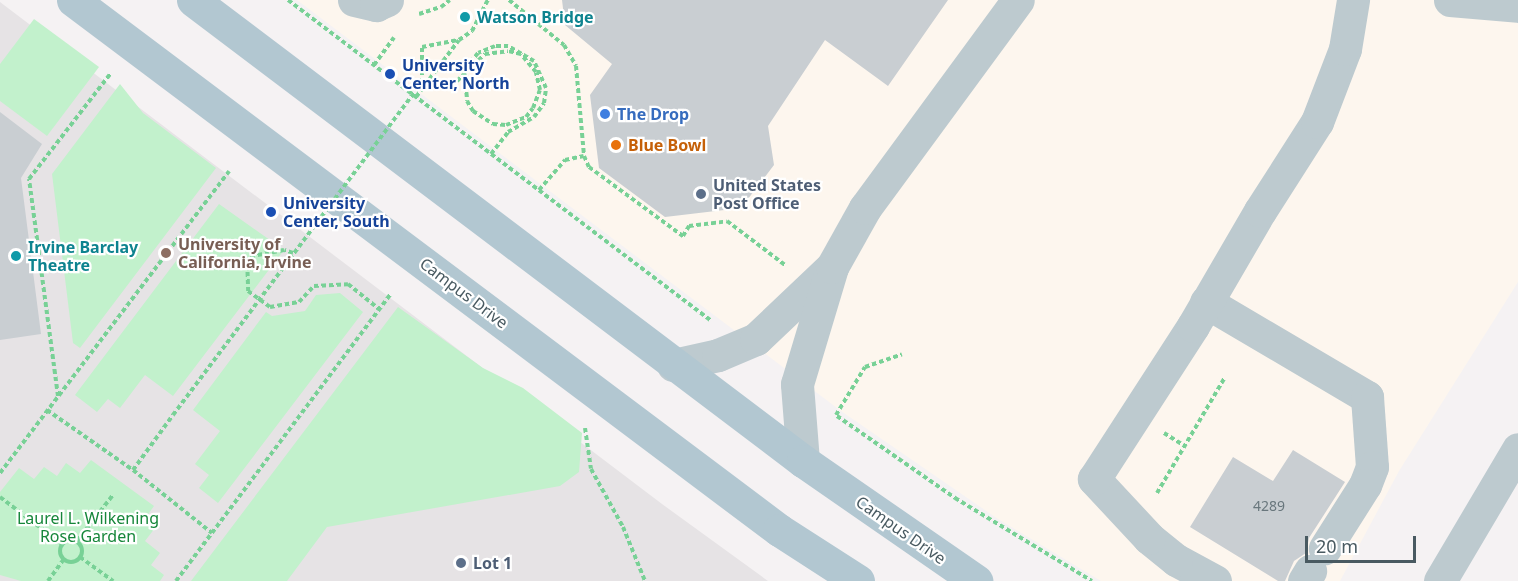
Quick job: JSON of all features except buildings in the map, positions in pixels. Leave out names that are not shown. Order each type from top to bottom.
[{"type":"main road","name":"Campus Drive","points":[[73,0],[779,530],[858,581]]},
{"type":"main road","name":"Campus Drive","points":[[194,0],[673,365],[803,461],[976,581]]},
{"type":"street","points":[[354,0],[376,5],[387,0]]},
{"type":"street","points":[[803,461],[797,384],[832,267],[865,208],[1018,0]]},
{"type":"street","points":[[1215,581],[1176,560],[1149,538],[1094,479],[1317,122],[1345,50],[1353,0]]},
{"type":"street","points":[[1450,0],[1514,8]]},
{"type":"street","points":[[673,365],[718,355],[756,339],[832,267]]},
{"type":"street","points":[[1206,302],[1366,397],[1372,467],[1365,485],[1313,566]]},
{"type":"street","points":[[1440,581],[1518,449]]},
{"type":"path","points":[[288,0],[718,327]]},
{"type":"path","points":[[416,97],[459,40],[472,31],[488,0]]},
{"type":"path","points":[[509,0],[564,45],[576,66],[584,156],[589,167],[683,236],[689,226],[727,221],[788,267]]},
{"type":"path","points":[[133,470],[422,82],[422,47],[459,40]]},
{"type":"path","points":[[422,82],[439,85],[457,81],[485,54],[508,51],[521,54],[536,72],[540,90],[533,108],[526,117],[506,126],[493,124],[473,111],[467,101],[464,70],[478,53],[495,46],[508,46],[534,61],[546,88],[544,103],[534,117],[508,132],[491,154]]},
{"type":"path","points":[[58,396],[29,179],[113,70]]},
{"type":"path","points":[[539,190],[565,160],[584,156]]},
{"type":"path","points":[[0,473],[229,171]]},
{"type":"path","points":[[293,253],[284,250],[247,257],[248,291],[270,307],[298,302],[314,286],[348,284],[379,309]]},
{"type":"path","points":[[176,581],[391,294]]},
{"type":"path","points":[[836,415],[865,367],[902,354]]},
{"type":"path","points":[[1152,500],[1225,377]]},
{"type":"path","points":[[47,410],[133,470],[212,533]]},
{"type":"path","points":[[829,410],[955,498],[1092,581]]},
{"type":"path","points":[[585,427],[591,469],[623,527],[645,581]]},
{"type":"path","points":[[0,497],[62,544],[77,542],[113,495]]},
{"type":"path","points":[[62,544],[60,551],[64,559],[71,562],[80,557],[82,550],[77,542]]},
{"type":"path","points":[[80,557],[113,581]]},
{"type":"path","points":[[48,581],[64,559]]},
{"type":"shaded area","points":[[297,0],[1518,0],[1518,282],[1399,471],[1340,581],[1101,581],[998,519],[841,411]]},
{"type":"shaded area","name":"University of California, Irvine","points":[[0,2],[662,504],[768,581],[0,581]]},
{"type":"green space","points":[[34,19],[99,67],[47,136],[0,101],[0,64]]},
{"type":"green space","points":[[120,84],[143,113],[216,168],[80,348],[73,343],[52,174]]},
{"type":"green space","points":[[219,204],[284,250],[173,396],[145,375],[120,408],[108,399],[97,412],[75,395]]},
{"type":"green space","points":[[340,293],[363,312],[218,503],[199,488],[209,475],[195,464],[220,431],[193,410],[266,312],[272,316],[305,311],[316,295]]},
{"type":"green space","points":[[398,307],[483,368],[523,388],[582,433],[579,472],[560,486],[327,527],[287,581],[191,581]]},
{"type":"green space","name":"Laurel L. Wilkening Rose Garden","points":[[91,460],[154,506],[144,520],[155,528],[145,541],[160,553],[151,565],[164,575],[160,581],[21,581],[0,575],[0,492],[19,468],[34,479],[44,467],[57,476],[66,463],[80,473]]},
{"type":"place","name":"Watson Bridge","points":[[465,17]]},
{"type":"place","name":"University Center, North","points":[[390,74]]},
{"type":"place","name":"The Drop","points":[[605,114]]},
{"type":"place","name":"Blue Bowl","points":[[616,145]]},
{"type":"place","name":"United States Post Office","points":[[701,194]]},
{"type":"place","name":"University Center, South","points":[[271,212]]},
{"type":"place","name":"University of California, Irvine","points":[[166,253]]},
{"type":"place","name":"Irvine Barclay Theatre","points":[[16,256]]},
{"type":"place","name":"Lot 1","points":[[461,563]]}]
